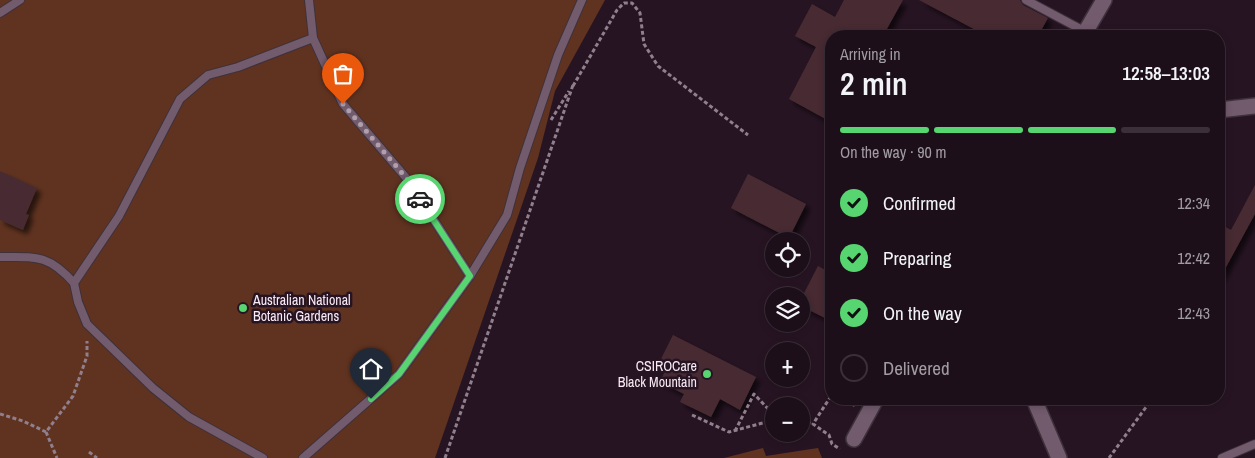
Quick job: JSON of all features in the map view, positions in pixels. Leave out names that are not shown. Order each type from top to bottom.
[{"type":"street","points":[[1087,30],[1104,0]]},
{"type":"street","points":[[1225,109],[1255,106]]},
{"type":"street","points":[[854,439],[873,405]]},
{"type":"street","points":[[1037,405],[1059,458]]},
{"type":"lane","points":[[0,13],[20,0]]},
{"type":"lane","points":[[310,0],[313,38],[343,104],[408,180],[470,276]]},
{"type":"lane","points":[[303,458],[399,374],[470,276],[507,215],[520,168],[558,55],[582,0]]},
{"type":"lane","points":[[1026,0],[1078,30]]},
{"type":"lane","points":[[74,283],[119,216],[180,99],[208,75],[238,67],[313,38]]},
{"type":"lane","points":[[0,257],[38,257],[62,269],[74,283],[78,302],[87,324],[153,388],[189,417],[263,458]]},
{"type":"lane","points":[[1222,458],[1255,444]]},
{"type":"path","points":[[550,121],[617,10],[624,3],[633,2],[640,13],[644,44],[658,66],[748,134]]},
{"type":"path","points":[[445,458],[573,85]]},
{"type":"path","points":[[46,432],[73,396],[87,356],[87,324]]},
{"type":"path","points":[[734,431],[754,394],[765,406]]},
{"type":"path","points":[[813,424],[825,405]]},
{"type":"path","points":[[1109,458],[1148,405]]},
{"type":"path","points":[[0,414],[46,432],[57,458]]},
{"type":"path","points":[[692,415],[729,432],[765,422]]},
{"type":"path","points":[[810,423],[829,435],[832,444],[846,454]]},
{"type":"path","points":[[89,452],[97,458]]},
{"type":"shaded area","name":"Australian National Botanic Gardens","points":[[0,0],[605,0],[555,91],[538,158],[435,458],[0,458]]},
{"type":"shaded area","points":[[763,448],[766,456],[818,448],[822,458],[724,458]]},
{"type":"building","points":[[844,0],[903,0],[886,30],[825,30],[825,119],[789,99],[816,47],[795,36],[812,4],[835,17]]},
{"type":"building","points":[[919,0],[1020,0],[1023,5],[1048,18],[1041,30],[976,30]]},
{"type":"building","points":[[0,171],[37,188],[26,214],[29,215],[23,230],[0,220]]},
{"type":"building","points":[[748,174],[806,204],[792,232],[777,232],[731,208]]},
{"type":"building","points":[[1255,185],[1255,214],[1225,269],[1225,226],[1231,230]]},
{"type":"building","points":[[818,266],[825,270],[825,318],[810,310],[810,287],[807,287]]},
{"type":"building","name":"CSIROCare Black Mountain","points":[[673,335],[756,377],[740,410],[720,399],[711,417],[680,402],[684,394],[660,382],[665,371],[657,367]]},
{"type":"way so far","points":[[343,104],[408,180],[420,199]]},
{"type":"place","name":"Australian National Botanic Gardens","points":[[243,308]]},
{"type":"place","name":"CSIROCare Black Mountain","points":[[707,374]]},
{"type":"route","points":[[371,399],[399,374],[470,276],[420,199]]}]
